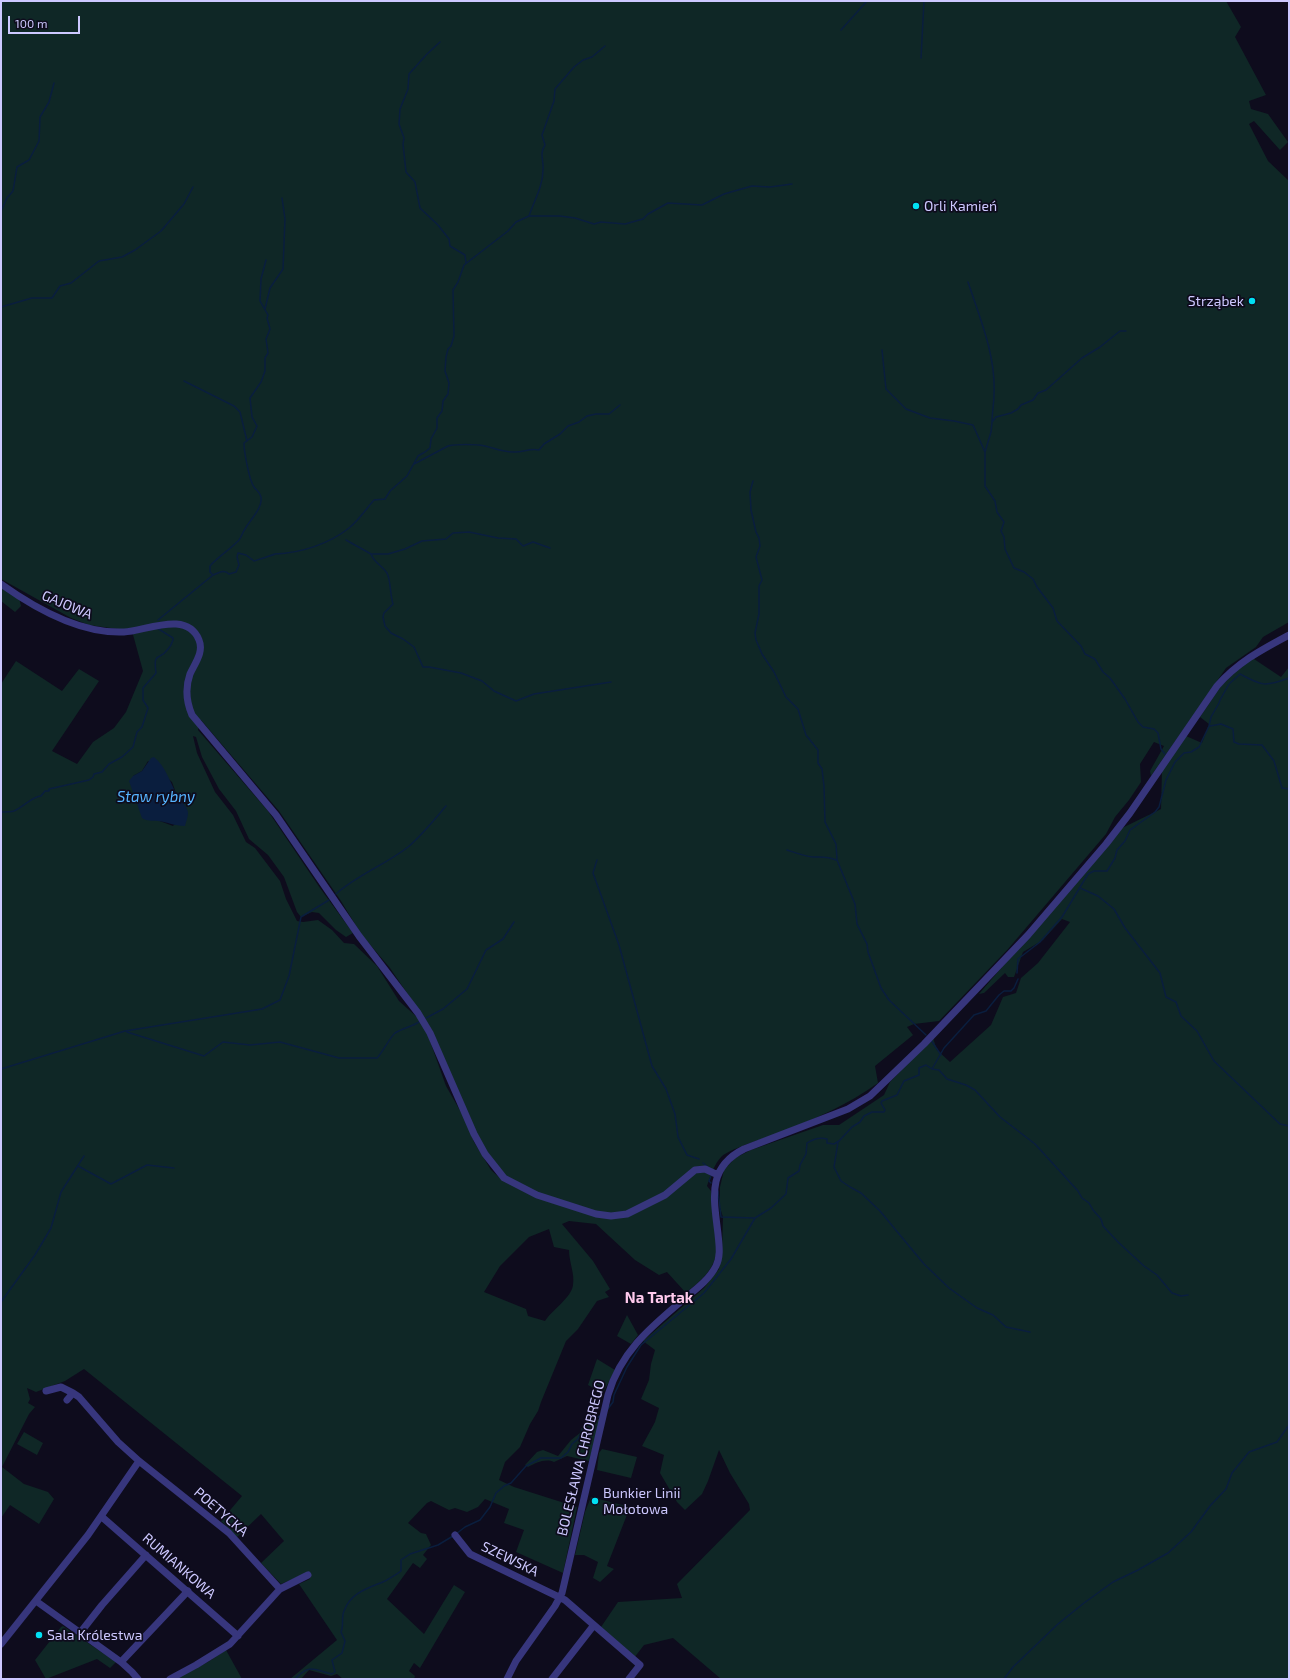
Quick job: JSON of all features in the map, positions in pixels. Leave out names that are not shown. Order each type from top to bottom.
[{"type":"street","name":"GAJOWA","points":[[1,584],[37,607],[84,628],[112,632],[130,632],[175,623],[187,626],[197,635],[201,647],[200,653],[191,672],[187,689],[188,703],[192,715],[276,815],[359,936],[418,1014],[430,1033],[474,1134],[485,1154],[504,1178],[537,1195],[596,1214],[611,1216],[627,1214],[665,1195],[695,1170],[706,1169],[718,1174]]},
{"type":"street","name":"BOLESŁAWA CHROBREGO","points":[[507,1679],[516,1662],[560,1598],[566,1582],[575,1534],[611,1386],[634,1344],[656,1322],[700,1285],[716,1266],[719,1246],[714,1188],[718,1174],[725,1162],[736,1153],[825,1119],[848,1109],[870,1096],[924,1044],[1028,936],[1106,844],[1217,686],[1226,676],[1248,658],[1289,635]]},
{"type":"street","points":[[46,1391],[61,1387],[74,1393],[67,1400]]},
{"type":"street","name":"POETYCKA","points":[[74,1393],[85,1403],[118,1442],[229,1533],[280,1589]]},
{"type":"street","points":[[1,1644],[102,1517],[140,1461]]},
{"type":"street","name":"RUMIANKOWA","points":[[102,1517],[238,1636]]},
{"type":"street","name":"SZEWSKA","points":[[455,1535],[470,1554],[565,1600],[640,1665],[629,1679]]},
{"type":"street","points":[[80,1633],[102,1604],[146,1555]]},
{"type":"street","points":[[170,1679],[220,1651],[238,1636],[280,1589],[308,1576]]},
{"type":"street","points":[[121,1662],[188,1591]]},
{"type":"street","points":[[36,1601],[121,1662],[138,1679]]},
{"type":"street","points":[[552,1679],[594,1625]]},
{"type":"green space","points":[[1,1],[1226,1],[1241,27],[1235,37],[1266,95],[1249,101],[1251,109],[1268,114],[1288,142],[1280,150],[1254,121],[1249,124],[1268,161],[1289,181],[1289,622],[1263,637],[1256,647],[1226,668],[1151,776],[1150,771],[1164,746],[1154,742],[1140,764],[1141,782],[1115,817],[1106,834],[1008,949],[939,1021],[914,1024],[907,1027],[913,1035],[875,1066],[878,1083],[855,1098],[819,1116],[782,1132],[742,1146],[727,1153],[719,1159],[707,1186],[711,1191],[717,1251],[713,1265],[697,1284],[686,1293],[667,1272],[659,1275],[635,1260],[596,1224],[569,1221],[562,1224],[593,1261],[610,1289],[605,1292],[609,1297],[597,1301],[578,1329],[566,1341],[538,1411],[530,1424],[520,1447],[505,1462],[499,1480],[514,1487],[577,1507],[563,1573],[516,1552],[524,1530],[504,1523],[509,1509],[485,1499],[478,1507],[467,1512],[455,1508],[449,1510],[431,1501],[427,1503],[408,1523],[421,1533],[426,1534],[431,1545],[423,1555],[427,1559],[420,1568],[413,1563],[387,1599],[424,1634],[454,1585],[465,1592],[420,1668],[414,1663],[409,1671],[415,1676],[414,1679],[343,1679],[337,1674],[331,1676],[309,1670],[301,1679],[290,1679],[337,1640],[299,1584],[310,1579],[307,1573],[281,1584],[261,1563],[284,1541],[261,1514],[237,1537],[221,1521],[242,1496],[84,1369],[65,1381],[36,1392],[27,1388],[30,1399],[28,1403],[35,1407],[29,1414],[2,1467],[24,1484],[48,1492],[54,1499],[39,1524],[10,1505],[1,1518],[1,684],[16,661],[62,691],[79,669],[99,681],[52,751],[77,764],[93,742],[114,728],[126,712],[143,671],[132,631],[89,625],[71,618],[1,579]],"holes":[[[201,720],[279,811],[341,901],[361,934],[390,968],[428,1024],[479,1143],[503,1181],[491,1170],[474,1142],[466,1121],[446,1086],[425,1027],[418,1018],[399,1001],[377,966],[354,944],[344,943],[332,930],[318,920],[303,922],[297,921],[286,899],[280,881],[255,848],[246,842],[233,815],[215,792],[197,753],[193,736],[196,737],[202,757],[219,789],[236,811],[249,839],[268,855],[284,877],[297,912],[301,917],[312,912],[319,913],[336,930],[346,937],[353,933],[320,888],[268,811],[198,730]],[[148,761],[172,782],[176,793],[187,810],[173,826],[157,820],[133,776],[142,771]],[[549,1229],[554,1247],[569,1250],[573,1277],[572,1290],[566,1299],[545,1321],[528,1316],[526,1309],[484,1292],[500,1266],[529,1237]]]},
{"type":"green space","points":[[1,585],[19,598],[21,606],[15,612],[1,601]]},
{"type":"green space","points":[[1251,657],[1281,677],[1289,667],[1289,1679],[721,1679],[673,1638],[644,1645],[634,1658],[601,1627],[618,1602],[682,1598],[677,1584],[750,1510],[749,1504],[730,1473],[719,1450],[702,1494],[685,1510],[677,1502],[660,1473],[664,1455],[642,1446],[655,1422],[659,1408],[641,1399],[649,1380],[655,1350],[643,1341],[704,1288],[719,1269],[722,1250],[723,1217],[720,1208],[720,1187],[724,1170],[735,1158],[751,1150],[823,1125],[839,1125],[884,1095],[890,1082],[933,1038],[937,1050],[950,1062],[991,1025],[1003,997],[1016,993],[1021,978],[1038,963],[1070,922],[1062,919],[1043,940],[1023,952],[1014,977],[1008,977],[1005,973],[984,993],[979,994],[1120,829],[1161,809],[1162,770],[1186,736],[1202,743],[1209,724],[1200,717],[1221,686]]},
{"type":"green space","points":[[627,1315],[638,1335],[631,1344],[617,1336]]},
{"type":"green space","points":[[597,1359],[615,1370],[603,1393],[588,1385]]},
{"type":"green space","points":[[601,1418],[589,1461],[567,1456],[554,1462],[544,1461],[528,1467],[525,1465],[537,1452],[543,1450],[558,1456],[571,1440],[580,1433],[582,1427]]},
{"type":"green space","points":[[24,1432],[43,1443],[37,1455],[17,1444]]},
{"type":"green space","points":[[602,1449],[637,1457],[631,1478],[597,1470],[599,1453]]},
{"type":"green space","points":[[591,1497],[630,1507],[607,1566],[614,1569],[600,1582],[593,1578],[598,1562],[584,1555],[575,1555],[585,1512]]},
{"type":"green space","points":[[63,1626],[116,1662],[110,1668],[97,1659],[46,1679],[35,1660]]},
{"type":"green space","points":[[226,1650],[242,1679],[175,1679],[208,1662]]},
{"type":"water","name":"Staw rybny","points":[[154,757],[165,770],[177,795],[187,808],[188,815],[185,826],[142,818],[129,781],[133,776],[142,771],[151,758]]},
{"type":"waterway","points":[[841,30],[867,1]]},
{"type":"waterway","points":[[921,58],[924,1]]},
{"type":"waterway","points":[[440,42],[409,74],[408,89],[400,109],[399,124],[404,138],[403,144],[406,172],[415,182],[420,208],[438,225],[449,239],[450,246],[465,255],[466,263]]},
{"type":"waterway","points":[[529,216],[542,182],[542,154],[545,145],[542,135],[554,101],[555,89],[574,67],[583,60],[592,57],[605,46]]},
{"type":"waterway","points":[[1,211],[7,198],[13,191],[17,167],[29,160],[39,141],[40,117],[49,102],[54,83]]},
{"type":"waterway","points":[[158,620],[213,575],[219,572],[229,574],[236,572],[239,565],[237,557],[238,553],[246,555],[254,561],[275,554],[305,550],[333,539],[349,528],[374,500],[385,499],[390,491],[407,476],[418,456],[430,448],[431,439],[437,428],[437,418],[442,411],[443,401],[448,394],[449,383],[445,371],[448,349],[451,346],[454,336],[453,290],[458,282],[464,265],[508,231],[516,222],[529,216],[560,216],[575,218],[594,224],[601,222],[625,224],[643,219],[648,214],[668,203],[702,205],[724,194],[752,186],[770,187],[792,184]]},
{"type":"waterway","points":[[1,307],[32,298],[52,298],[60,286],[71,283],[99,261],[122,257],[135,250],[161,231],[184,204],[193,187]]},
{"type":"waterway","points":[[265,309],[270,288],[283,269],[285,219],[282,198]]},
{"type":"waterway","points":[[213,575],[210,572],[210,566],[238,541],[258,510],[261,501],[259,492],[254,487],[250,478],[244,443],[252,437],[257,426],[252,417],[250,398],[261,382],[265,371],[265,358],[268,353],[266,339],[270,329],[267,318],[268,315],[260,301],[261,279],[266,260]]},
{"type":"waterway","points":[[968,282],[990,351],[994,380],[992,422]]},
{"type":"waterway","points":[[1126,331],[1120,331],[1100,347],[1082,358],[1046,390],[1038,393],[1033,400],[1021,405],[1018,409],[1011,413],[996,417],[992,422],[991,432],[985,452],[985,486],[995,501],[997,512],[1004,522],[1001,531],[1004,537],[1005,549],[1014,568],[1024,572],[1033,579],[1037,587],[1053,608],[1057,621],[1081,646],[1085,654],[1095,659],[1103,672],[1110,678],[1125,699],[1138,722],[1143,727],[1154,729],[1158,733],[1161,749],[1165,754]]},
{"type":"waterway","points":[[882,350],[886,389],[906,409],[930,418],[973,425],[985,452]]},
{"type":"waterway","points":[[184,381],[234,406],[240,412],[247,441]]},
{"type":"waterway","points":[[414,464],[452,445],[481,445],[511,452],[533,449],[539,450],[544,444],[560,434],[568,426],[579,422],[587,416],[609,414],[620,405]]},
{"type":"waterway","points":[[753,481],[750,492],[751,510],[756,532],[759,538],[760,546],[756,557],[762,580],[759,586],[759,614],[755,633],[756,640],[762,654],[774,672],[786,697],[798,709],[806,735],[818,750],[818,763],[822,769],[824,786],[825,822],[836,844],[837,860],[855,904],[857,924],[867,944],[868,952],[881,988],[889,1000],[926,1035]]},
{"type":"waterway","points":[[371,554],[388,554],[405,549],[422,541],[446,539],[453,533],[469,532],[498,538],[516,539],[523,546],[533,542],[550,548]]},
{"type":"waterway","points":[[346,540],[371,554],[374,560],[387,573],[393,604],[384,613],[383,617],[385,626],[391,633],[414,647],[423,667],[461,673],[482,681],[494,691],[516,701],[534,694],[611,682]]},
{"type":"waterway","points":[[1,812],[14,811],[41,796],[45,791],[49,791],[49,789],[89,780],[94,774],[102,772],[109,764],[122,757],[133,747],[137,732],[142,727],[148,708],[143,700],[143,688],[156,673],[156,659],[165,653],[173,640],[173,638],[157,628]]},
{"type":"waterway","points":[[1017,973],[1018,959],[1040,942],[1062,917],[1088,874],[1094,871],[1107,871],[1115,858],[1117,850],[1125,841],[1130,830],[1155,812],[1159,807],[1166,780],[1175,762],[1184,753],[1191,752],[1199,747],[1209,726],[1211,717],[1229,684],[1240,674],[1264,684],[1274,683],[1289,678]]},
{"type":"waterway","points":[[1210,726],[1221,724],[1233,729],[1234,742],[1239,744],[1262,745],[1274,761],[1282,788],[1289,789]]},
{"type":"waterway","points":[[336,894],[353,881],[408,847],[446,806]]},
{"type":"waterway","points":[[787,850],[806,856],[827,857],[836,860]]},
{"type":"waterway","points":[[597,860],[593,873],[619,945],[652,1066],[666,1089],[675,1114],[678,1137],[687,1155],[699,1159]]},
{"type":"waterway","points":[[1080,888],[1098,896],[1114,909],[1125,928],[1160,973],[1166,997],[1176,1002],[1181,1016],[1197,1031],[1214,1061],[1280,1124],[1289,1126]]},
{"type":"waterway","points":[[1,1069],[125,1031],[262,1009],[280,1000],[289,976],[301,917],[329,900]]},
{"type":"waterway","points":[[426,1018],[443,1009],[467,989],[486,950],[503,939],[514,922]]},
{"type":"waterway","points":[[607,1410],[613,1402],[614,1395],[627,1367],[641,1345],[704,1293],[731,1259],[755,1218],[771,1208],[786,1194],[788,1178],[799,1171],[800,1165],[806,1154],[807,1143],[814,1139],[822,1138],[827,1139],[827,1143],[834,1144],[839,1141],[852,1127],[860,1122],[864,1116],[872,1112],[884,1112],[885,1110],[881,1103],[882,1101],[897,1095],[904,1081],[919,1075],[919,1068],[926,1065],[932,1069],[944,1048],[974,1015],[986,1011],[1004,991],[1011,991],[1018,979]]},
{"type":"waterway","points":[[127,1032],[204,1056],[223,1042],[250,1045],[280,1042],[339,1058],[377,1058],[395,1033],[419,1022]]},
{"type":"waterway","points":[[931,1040],[941,1055]]},
{"type":"waterway","points":[[932,1069],[939,1070],[947,1079],[966,1085],[975,1090],[1000,1117],[1035,1144],[1078,1191],[1082,1198],[1089,1203],[1101,1219],[1103,1226],[1118,1242],[1144,1266],[1157,1275],[1172,1293],[1181,1296],[1188,1295]]},
{"type":"waterway","points":[[838,1142],[834,1167],[841,1181],[861,1193],[880,1211],[924,1264],[949,1288],[977,1308],[993,1315],[1006,1327],[1030,1332]]},
{"type":"waterway","points":[[1,1302],[35,1255],[51,1228],[61,1192],[84,1156]]},
{"type":"waterway","points":[[703,1163],[708,1167]]},
{"type":"waterway","points":[[78,1166],[111,1184],[147,1165],[174,1168]]},
{"type":"waterway","points":[[711,1176],[709,1181],[711,1183]]},
{"type":"waterway","points":[[718,1191],[721,1217],[755,1218]]},
{"type":"waterway","points":[[1,1290],[1,1305]]},
{"type":"waterway","points":[[456,1534],[465,1527],[480,1520],[490,1507],[496,1493],[504,1486],[511,1483],[526,1466],[541,1458],[561,1458],[568,1452],[572,1444],[578,1439],[585,1425],[600,1416]]},
{"type":"waterway","points":[[1004,1679],[1013,1667],[1058,1624],[1084,1603],[1113,1582],[1168,1553],[1191,1532],[1210,1506],[1226,1489],[1232,1473],[1249,1452],[1277,1442],[1289,1425]]},
{"type":"waterway","points":[[295,1679],[309,1669],[332,1674],[335,1672],[332,1660],[342,1653],[345,1641],[341,1632],[343,1616],[344,1611],[351,1599],[361,1592],[385,1581],[401,1571],[401,1560],[410,1554],[438,1545],[453,1536]]},
{"type":"place","name":"Orli Kamień","points":[[916,206]]},
{"type":"place","name":"Strząbek","points":[[1252,301]]},
{"type":"place","name":"Bunkier Linii Mołotowa","points":[[595,1501]]},
{"type":"place","name":"Sala Królestwa","points":[[39,1635]]},
{"type":"district","name":"Na Tartak","points":[[659,1298]]}]
